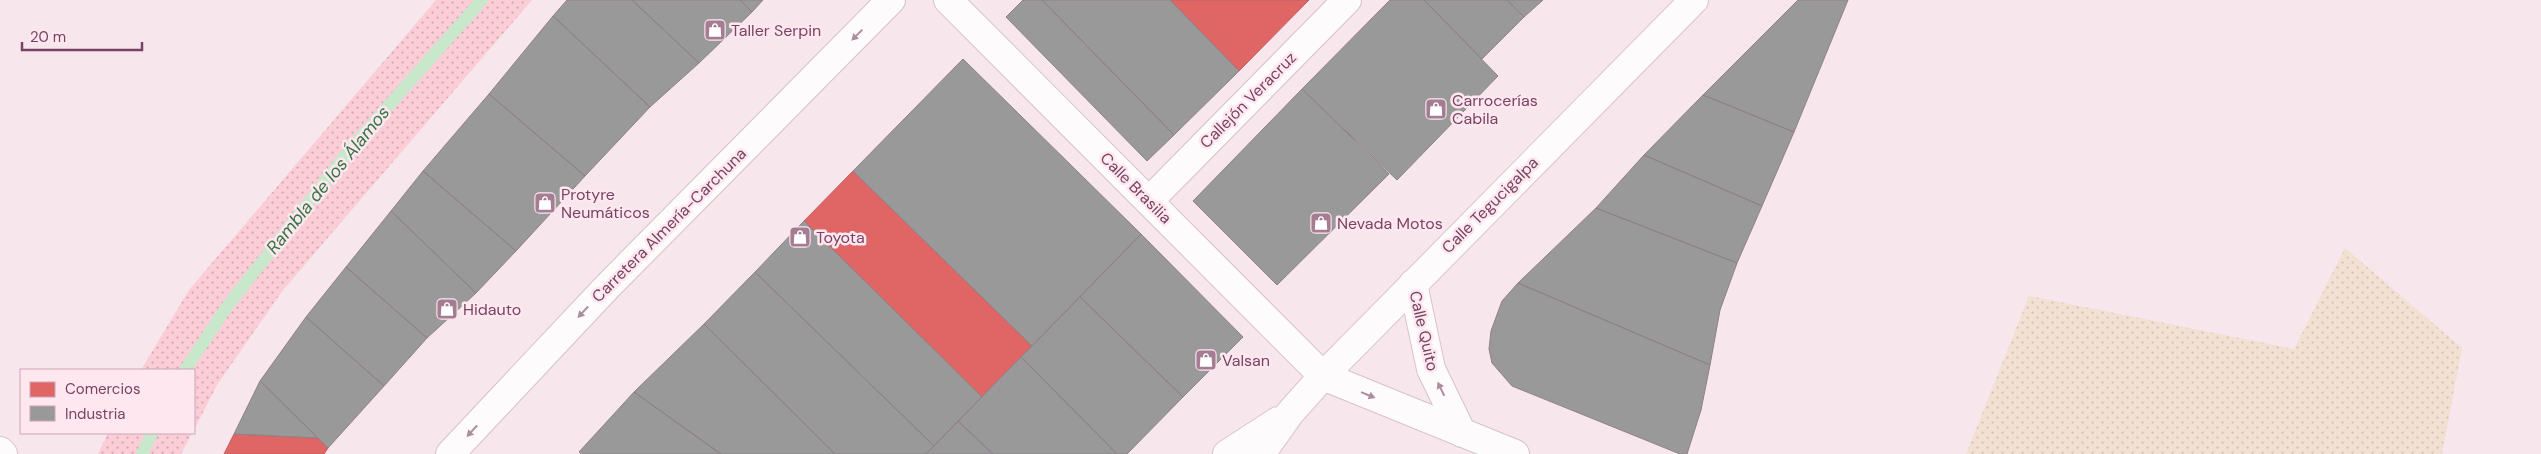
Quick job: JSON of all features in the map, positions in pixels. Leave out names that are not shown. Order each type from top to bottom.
[{"type":"street","name":"Carretera Almería-Carchuna","points":[[450,454],[607,287],[891,0]]},
{"type":"street","name":"Calle Brasilia","points":[[948,0],[1323,376]]},
{"type":"street","name":"Callejón Veracruz","points":[[1149,201],[1347,0]]},
{"type":"street","name":"Calle Tegucigalpa","points":[[1260,454],[1290,413],[1323,376],[1694,0]]},
{"type":"street","name":"Calle Quito","points":[[1413,284],[1431,369],[1462,432]]},
{"type":"street","points":[[1323,376],[1515,454]]},
{"type":"street","name":"Calle Tegucigalpa","points":[[1227,454],[1290,413]]},
{"type":"street","points":[[0,450],[3,454]]},
{"type":"shaded area","points":[[2345,248],[2462,348],[2442,454],[1966,454],[2029,296],[2294,349]]},
{"type":"sand","points":[[436,0],[532,0],[283,290],[217,385],[195,428],[195,369],[142,369],[189,290]]},
{"type":"sand","points":[[108,434],[191,434],[181,454],[98,454]]},
{"type":"building: Comercios","points":[[1170,0],[1309,0],[1239,71]]},
{"type":"building: Comercios","points":[[853,171],[1032,346],[982,397],[804,221]]},
{"type":"building: Comercios","points":[[234,434],[318,438],[328,448],[324,454],[224,454]]},
{"type":"building: Industria","points":[[567,0],[632,0],[699,63],[650,107],[553,16]]},
{"type":"building: Industria","points":[[632,0],[740,0],[752,12],[699,63]]},
{"type":"building: Industria","points":[[740,0],[763,0],[752,12]]},
{"type":"building: Industria","points":[[1023,0],[1042,0],[1174,135],[1147,161],[1006,17]]},
{"type":"building: Industria","points":[[1042,0],[1170,0],[1239,71],[1174,135]]},
{"type":"building: Industria","points":[[1390,0],[1424,0],[1498,76],[1397,180],[1302,89]]},
{"type":"building: Industria","points":[[1424,0],[1507,0],[1524,17],[1482,59]]},
{"type":"building: Industria","points":[[1507,0],[1543,0],[1524,17]]},
{"type":"building: Industria","points":[[1798,0],[1848,0],[1794,132],[1703,95]]},
{"type":"building: Industria","points":[[553,16],[650,107],[585,176],[489,94]]},
{"type":"building: Industria","points":[[963,59],[1141,234],[1032,346],[853,171]]},
{"type":"building: Industria","points":[[1302,89],[1389,174],[1277,285],[1193,201]]},
{"type":"building: Industria","points":[[489,94],[585,176],[516,251],[423,171]]},
{"type":"building: Industria","points":[[1703,95],[1794,132],[1762,206],[1644,155]]},
{"type":"building: Industria","points":[[1644,155],[1762,206],[1737,263],[1596,208]]},
{"type":"building: Industria","points":[[423,171],[516,251],[476,293],[391,211]]},
{"type":"building: Industria","points":[[1596,208],[1737,263],[1720,310],[1710,365],[1518,283]]},
{"type":"building: Industria","points":[[391,211],[476,293],[427,338],[346,267]]},
{"type":"building: Industria","points":[[804,221],[982,397],[934,446],[755,272]]},
{"type":"building: Industria","points":[[1141,234],[1243,337],[1183,397],[1080,297]]},
{"type":"building: Industria","points":[[346,267],[427,338],[384,386],[306,317]]},
{"type":"building: Industria","points":[[755,272],[934,446],[926,454],[835,454],[704,324]]},
{"type":"building: Industria","points":[[1518,283],[1710,365],[1701,410],[1687,454],[1680,454],[1512,386],[1492,363],[1489,349],[1491,331],[1502,301]]},
{"type":"building: Industria","points":[[1080,297],[1183,397],[1127,454],[1117,454],[1021,357]]},
{"type":"building: Industria","points":[[306,317],[384,386],[328,448],[260,381]]},
{"type":"building: Industria","points":[[704,324],[835,454],[721,454],[634,392]]},
{"type":"building: Industria","points":[[1021,357],[1117,454],[993,454],[958,421]]},
{"type":"building: Industria","points":[[260,381],[318,438],[234,434]]},
{"type":"building: Industria","points":[[634,392],[721,454],[582,454],[579,452]]},
{"type":"building: Industria","points":[[958,421],[993,454],[926,454]]},
{"type":"waterway","name":"Rambla de los Álamos","points":[[186,369],[226,308],[351,148],[482,0]]},
{"type":"waterway","name":"Rambla de los Álamos","points":[[142,454],[152,434]]},
{"type":"place","name":"Taller Serpin","points":[[715,30]]},
{"type":"place","name":"Carrocerías Cabila","points":[[1436,109]]},
{"type":"place","name":"Protyre Neumáticos","points":[[545,203]]},
{"type":"place","name":"Nevada Motos","points":[[1321,223]]},
{"type":"place","name":"Toyota","points":[[800,237]]},
{"type":"place","name":"Hidauto","points":[[447,309]]},
{"type":"place","name":"Valsan","points":[[1206,360]]}]
